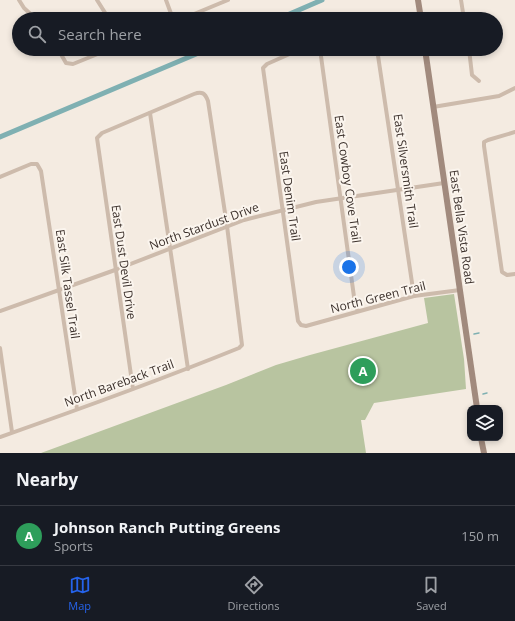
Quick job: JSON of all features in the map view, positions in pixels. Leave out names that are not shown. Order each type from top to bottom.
[{"type":"street","points":[[19,0],[28,12]]},
{"type":"street","points":[[97,0],[105,12]]},
{"type":"street","points":[[166,0],[170,12]]},
{"type":"street","points":[[199,12],[228,0]]},
{"type":"street","points":[[418,0],[420,12]]},
{"type":"street","points":[[462,0],[463,12]]},
{"type":"street","points":[[62,56],[66,63],[73,64],[93,56]]},
{"type":"street","name":"East Denim Trail","points":[[285,56],[267,64],[263,68],[298,321],[301,325]]},
{"type":"street","name":"East Cowboy Cove Trail","points":[[321,56],[355,304],[358,312]]},
{"type":"street","name":"East Silversmith Trail","points":[[378,56],[414,296]]},
{"type":"street","name":"East Bella Vista Road","points":[[426,56],[477,405]]},
{"type":"street","points":[[470,56],[472,75],[479,81]]},
{"type":"street","points":[[433,107],[493,98],[515,88]]},
{"type":"street","points":[[188,369],[150,113],[199,92],[206,95],[208,101],[227,226]]},
{"type":"street","name":"East Dust Devil Drive","points":[[133,389],[97,138],[102,133],[150,113]]},
{"type":"street","points":[[515,132],[484,142],[502,272],[507,275],[515,274]]},
{"type":"street","name":"East Silk Tassel Trail","points":[[0,177],[31,164],[37,164],[42,171],[77,408]]},
{"type":"street","name":"North Stardust Drive","points":[[0,311],[115,270],[227,226],[309,204],[340,198],[444,184]]},
{"type":"street","name":"North Bareback Trail","points":[[0,437],[188,369],[239,348],[242,345],[227,226]]},
{"type":"street","name":"North Green Trail","points":[[301,325],[306,326],[414,296],[460,290]]},
{"type":"street","points":[[0,348],[12,432]]},
{"type":"street","points":[[482,441],[484,453]]},
{"type":"green space","points":[[454,294],[464,359],[466,389],[374,403],[365,420],[361,420],[366,453],[41,453],[276,365],[428,323],[424,298]]},
{"type":"waterway","points":[[294,12],[322,0]]},
{"type":"waterway","points":[[0,137],[191,56]]},
{"type":"waterway","points":[[463,273],[470,272]]},
{"type":"waterway","points":[[474,334],[479,333]]},
{"type":"waterway","points":[[483,394],[487,393]]},
{"type":"place","name":"Johnson Ranch Putting Greens","points":[[363,371]]}]
